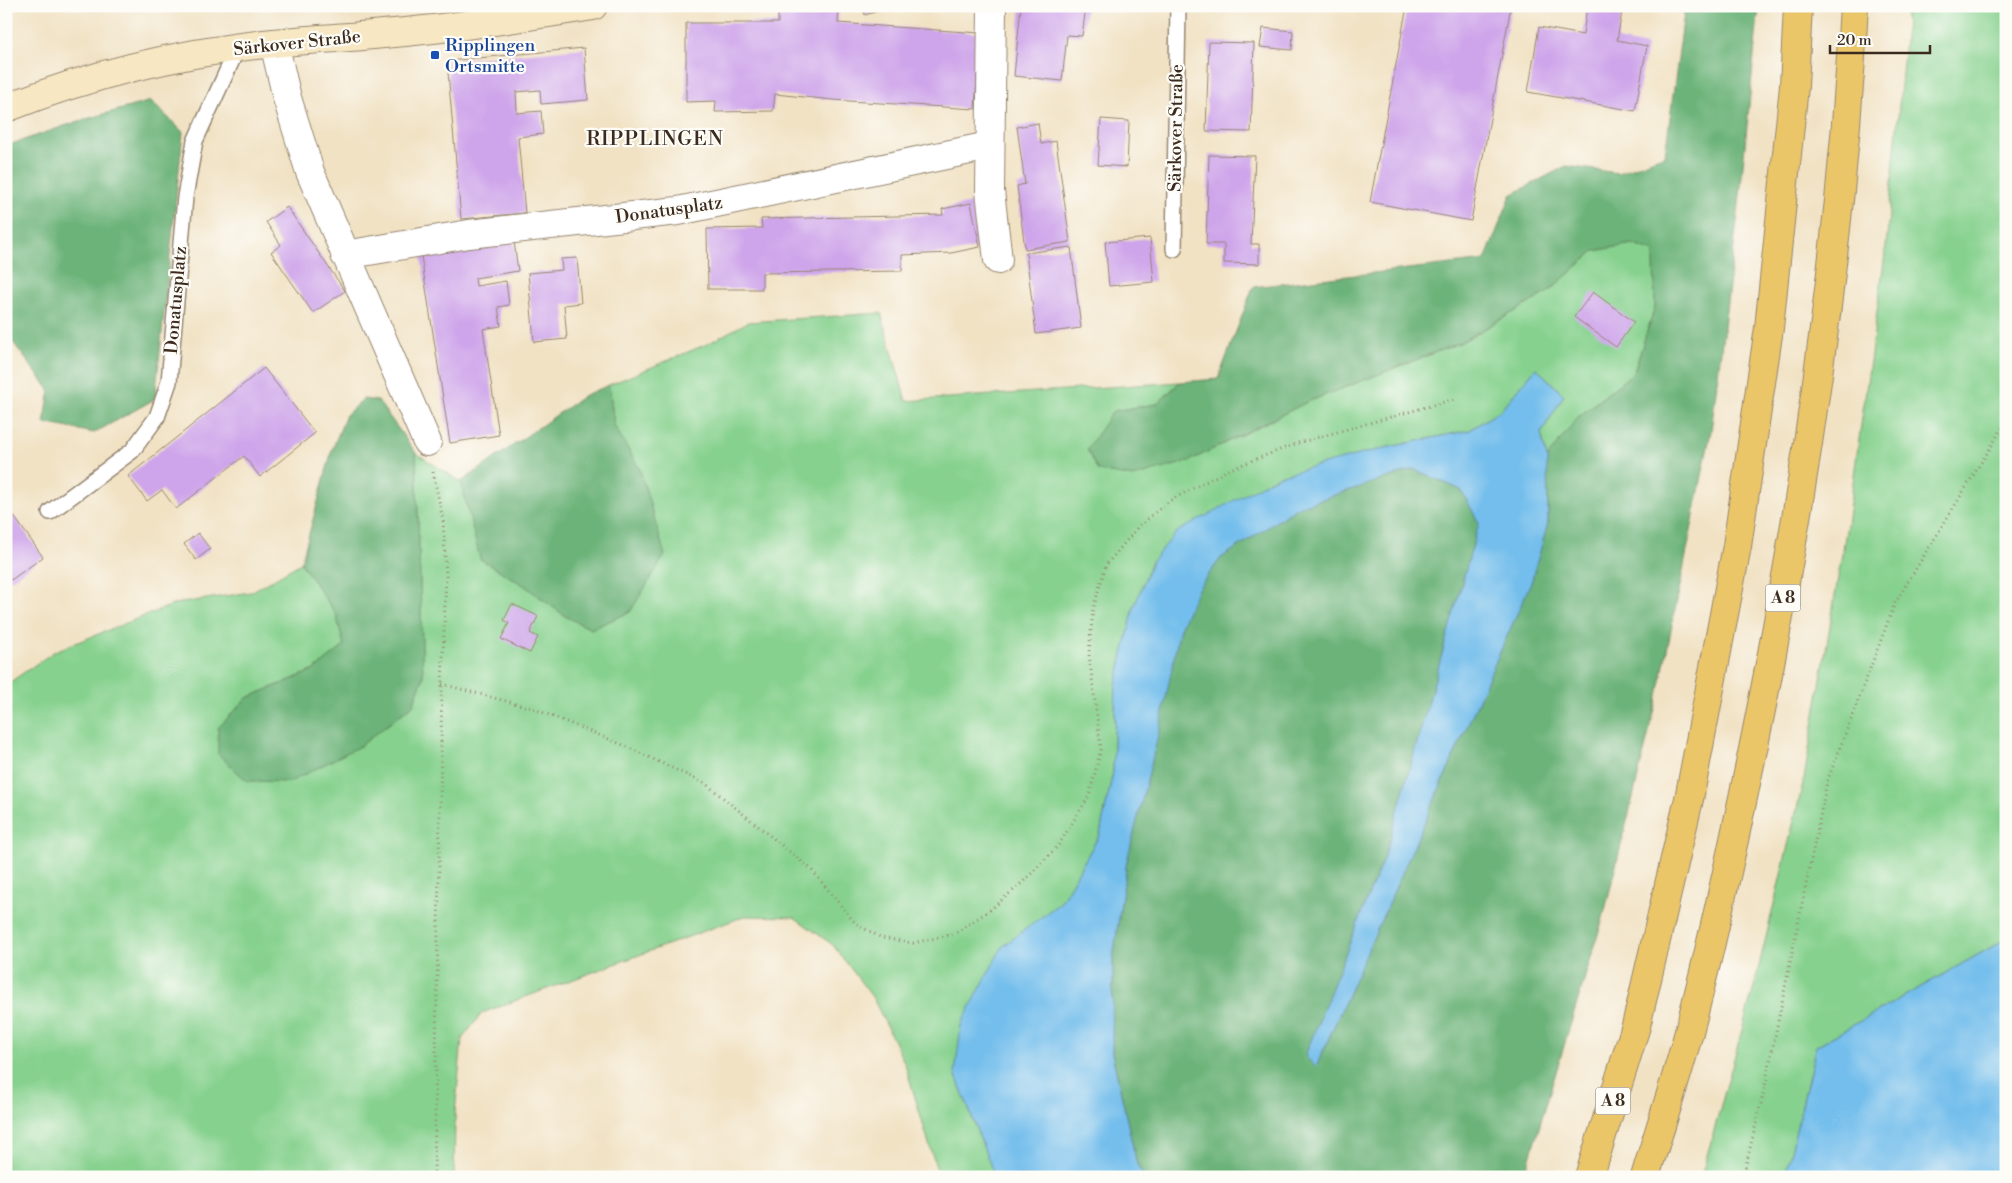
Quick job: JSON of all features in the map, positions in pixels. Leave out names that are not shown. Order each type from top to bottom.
[{"type":"highway","name":"A 8","points":[[1589,1177],[1639,1016],[1688,799],[1737,546],[1769,328],[1794,86],[1798,6]]},
{"type":"highway","name":"A 8","points":[[1644,1177],[1694,1009],[1742,805],[1792,551],[1825,332],[1850,88],[1854,6]]},
{"type":"main road","name":"Särkover Straße","points":[[6,108],[45,93],[151,62],[274,42],[392,33],[513,19],[593,6]]},
{"type":"street","points":[[992,6],[990,191],[998,260]]},
{"type":"street","points":[[274,42],[287,98],[310,172],[427,442]]},
{"type":"street","name":"Donatusplatz","points":[[345,255],[470,234],[678,211],[989,146]]},
{"type":"lane","name":"Särkover Straße","points":[[1174,249],[1178,6]]},
{"type":"lane","name":"Donatusplatz","points":[[50,512],[132,451],[157,417],[169,382],[185,197],[195,141],[238,47]]},
{"type":"path","points":[[442,684],[532,708],[621,744],[706,784],[811,868],[856,924],[882,938],[913,943],[954,934],[990,910],[1023,882],[1058,846],[1089,796],[1101,749],[1090,654],[1093,608],[1106,565],[1138,527],[1169,501],[1228,470],[1298,443],[1455,399]]},
{"type":"path","points":[[1742,1177],[1763,1095],[1827,782],[1894,603],[2006,422]]},
{"type":"path","points":[[427,442],[443,520],[446,576],[442,684],[434,1177]]},
{"type":"green space","points":[[1685,6],[1759,6],[1739,205],[1711,431],[1657,700],[1603,918],[1524,1177],[1144,1177],[1137,1165],[1112,1053],[1113,959],[1127,861],[1180,628],[1198,589],[1221,558],[1298,507],[1414,469],[1461,490],[1479,523],[1387,849],[1305,1056],[1316,1067],[1532,580],[1548,523],[1547,458],[1577,418],[1634,372],[1655,307],[1654,252],[1632,244],[1594,251],[1547,293],[1459,343],[1307,402],[1187,462],[1133,477],[1098,471],[1087,449],[1113,411],[1157,404],[1180,382],[1218,379],[1253,287],[1485,260],[1511,195],[1566,166],[1618,173],[1665,155]]},
{"type":"green space","points":[[1906,6],[2006,6],[2006,939],[1816,1046],[1785,1177],[1701,1177],[1754,987],[1804,779],[1847,525],[1886,247],[1905,41]]},
{"type":"green space","points":[[151,101],[183,132],[155,399],[94,433],[44,423],[50,391],[6,333],[6,146],[79,121]]},
{"type":"green space","points":[[1632,244],[1654,252],[1655,307],[1634,372],[1577,418],[1547,458],[1541,433],[1564,395],[1536,368],[1501,410],[1470,430],[1385,448],[1134,607],[1116,685],[1113,772],[1100,834],[1061,902],[1002,947],[955,1073],[995,1177],[939,1177],[905,1064],[873,998],[833,945],[794,917],[745,916],[482,1013],[462,1039],[455,1113],[454,1177],[6,1177],[6,685],[55,651],[175,604],[251,592],[301,563],[336,614],[345,646],[314,670],[247,698],[360,746],[413,705],[423,678],[416,453],[461,482],[481,559],[525,586],[565,616],[591,629],[630,612],[640,470],[614,425],[609,385],[707,344],[748,322],[881,313],[906,401],[1180,382],[1157,404],[1113,411],[1187,462],[1307,402],[1460,343],[1547,293],[1594,251]]},
{"type":"green space","points":[[609,385],[614,425],[640,470],[665,555],[630,612],[591,629],[565,616],[525,586],[480,559],[461,482],[585,395]]},
{"type":"green space","points":[[363,399],[378,401],[416,453],[423,678],[413,705],[360,746],[290,782],[247,781],[218,754],[218,728],[247,698],[314,670],[344,646],[336,614],[301,563],[332,450],[346,415]]},
{"type":"water","points":[[1536,368],[1564,395],[1541,433],[1547,458],[1548,523],[1532,580],[1316,1067],[1305,1056],[1387,849],[1479,523],[1461,490],[1414,469],[1298,507],[1221,558],[1198,589],[1180,628],[1159,732],[1127,861],[1113,959],[1112,1053],[1137,1165],[1144,1177],[995,1177],[955,1073],[961,1025],[1002,947],[1061,902],[1100,834],[1113,772],[1116,685],[1134,607],[1152,561],[1177,532],[1278,476],[1385,448],[1470,430],[1501,410]]},
{"type":"water","points":[[2006,939],[2006,1177],[1785,1177],[1816,1046]]},
{"type":"building","points":[[863,6],[891,6],[891,7],[865,15]]},
{"type":"building","points":[[1021,6],[1086,6],[1082,36],[1067,35],[1062,81],[1014,76]]},
{"type":"building","points":[[1407,6],[1511,6],[1471,221],[1370,202]]},
{"type":"building","points":[[1587,6],[1623,6],[1617,40],[1647,46],[1635,111],[1528,92],[1539,27],[1583,35]]},
{"type":"building","points":[[778,7],[839,10],[838,23],[980,33],[975,109],[833,100],[775,94],[773,111],[715,112],[716,101],[686,102],[686,23],[778,23]]},
{"type":"building","points":[[1263,28],[1293,31],[1292,50],[1260,47]]},
{"type":"building","points":[[1209,42],[1254,43],[1251,132],[1206,131]]},
{"type":"building","points":[[584,48],[588,100],[541,104],[540,90],[516,92],[517,113],[541,111],[543,134],[518,137],[525,213],[461,219],[447,61]]},
{"type":"building","points":[[1101,119],[1129,121],[1127,167],[1098,165]]},
{"type":"building","points":[[1038,123],[1041,144],[1056,141],[1070,242],[1025,249],[1017,186],[1025,184],[1017,127]]},
{"type":"building","points":[[1209,155],[1255,156],[1251,244],[1259,244],[1259,264],[1224,263],[1224,244],[1206,244]]},
{"type":"building","points":[[971,203],[980,247],[951,253],[902,255],[902,271],[762,273],[762,289],[708,289],[707,229],[762,228],[761,219],[943,215],[942,209]]},
{"type":"building","points":[[287,207],[345,291],[313,313],[271,252],[281,245],[266,222]]},
{"type":"building","points":[[1150,238],[1154,282],[1109,286],[1105,242]]},
{"type":"building","points":[[514,241],[518,271],[475,278],[476,286],[506,281],[509,305],[498,307],[501,326],[483,329],[499,435],[450,443],[421,256]]},
{"type":"building","points":[[1071,247],[1081,328],[1036,334],[1026,253]]},
{"type":"building","points":[[577,258],[581,303],[564,305],[567,339],[534,342],[528,273],[562,270],[561,259]]},
{"type":"building","points":[[1593,292],[1634,322],[1616,347],[1574,317]]},
{"type":"building","points":[[264,368],[315,433],[260,477],[244,456],[176,509],[162,490],[147,501],[128,476]]},
{"type":"building","points":[[13,515],[43,557],[11,580],[6,573],[6,519]]},
{"type":"building","points":[[198,533],[210,549],[196,560],[184,544]]},
{"type":"building","points":[[512,604],[538,616],[530,633],[538,637],[530,653],[501,639],[509,623],[504,620]]},
{"type":"place","name":"Ripplingen Ortsmitte","points":[[435,55]]},
{"type":"district","name":"RIPPLINGEN","points":[[655,139]]}]
